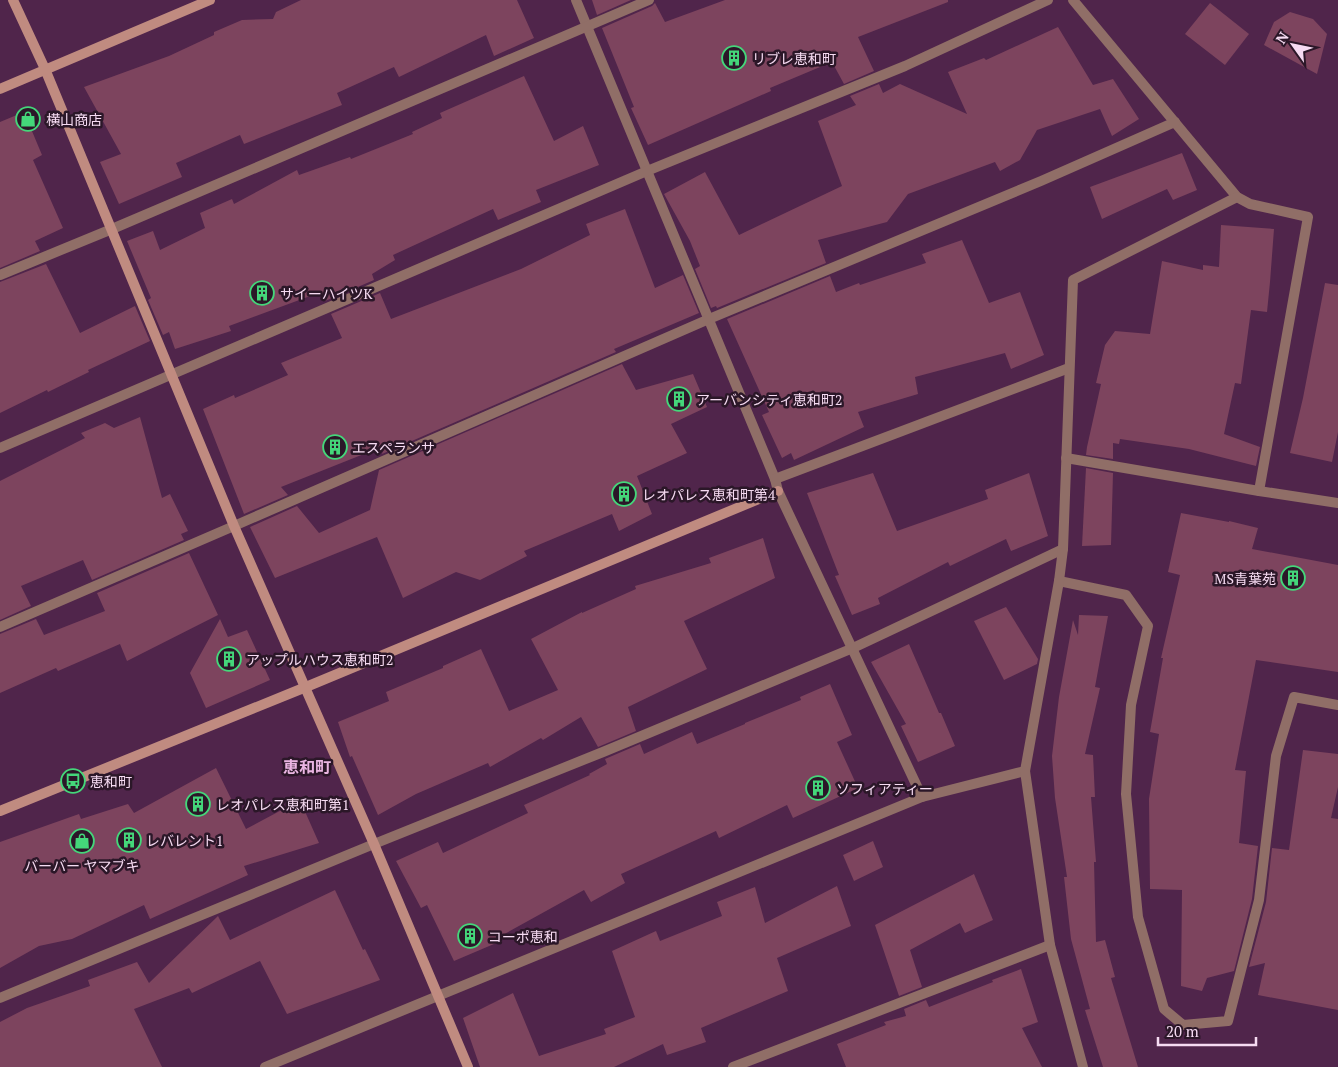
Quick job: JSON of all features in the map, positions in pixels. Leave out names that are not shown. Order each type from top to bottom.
[{"type":"street","points":[[13,0],[45,69],[234,526],[374,844],[468,1067]]},
{"type":"street","points":[[0,89],[210,0]]},
{"type":"street","points":[[576,0],[775,479],[778,491],[922,797]]},
{"type":"street","points":[[0,275],[648,0]]},
{"type":"street","points":[[0,448],[647,171],[905,66],[1048,0]]},
{"type":"street","points":[[1073,0],[1237,197],[1250,204],[1308,217],[1259,491]]},
{"type":"street","points":[[0,627],[709,319],[1041,181],[1175,122]]},
{"type":"street","points":[[1083,1067],[1050,945],[1025,771],[1059,582],[1073,280],[1237,197]]},
{"type":"street","points":[[775,479],[1069,368]]},
{"type":"street","points":[[1066,458],[1338,503]]},
{"type":"street","points":[[0,811],[306,687],[778,491]]},
{"type":"street","points":[[0,998],[853,648],[1062,549]]},
{"type":"street","points":[[1059,582],[1126,595],[1148,626],[1131,705],[1126,794],[1138,917],[1164,1009],[1183,1025],[1228,1022],[1259,900],[1276,756],[1294,697],[1338,705]]},
{"type":"street","points":[[265,1067],[922,797],[1025,771]]},
{"type":"street","points":[[733,1067],[1050,945]]},
{"type":"building","points":[[301,0],[517,0],[534,38],[494,56],[486,35],[399,77],[394,67],[337,93],[342,105],[244,144],[240,135],[176,163],[182,177],[119,204],[100,162],[121,154],[84,87],[169,56],[214,35],[214,32],[242,20],[273,19],[276,12]]},
{"type":"building","points":[[592,0],[631,0],[597,15]]},
{"type":"building","points":[[725,0],[948,0],[948,2],[858,37],[874,71],[844,84],[832,62],[770,88],[771,91],[648,145],[631,108],[634,107],[602,28],[655,3],[665,22]]},
{"type":"building","points":[[1210,3],[1249,34],[1225,65],[1185,34]]},
{"type":"building","points":[[1290,12],[1313,19],[1327,34],[1317,74],[1264,45],[1274,22]]},
{"type":"building","points":[[1058,27],[1093,85],[1113,79],[1139,119],[1112,136],[1100,109],[1037,130],[1020,160],[1000,171],[995,162],[908,194],[887,222],[818,240],[826,263],[717,308],[716,306],[711,308],[695,269],[700,266],[690,241],[664,194],[705,172],[739,235],[842,186],[818,121],[856,105],[850,96],[879,84],[883,93],[900,84],[967,114],[948,72],[984,58],[986,60]]},
{"type":"building","points":[[524,76],[554,141],[583,126],[599,165],[536,190],[541,202],[498,220],[493,209],[393,255],[395,260],[372,274],[374,280],[325,301],[321,292],[229,326],[231,331],[175,349],[169,332],[163,335],[148,300],[151,298],[127,241],[153,231],[160,250],[205,228],[200,213],[232,199],[234,204],[297,170],[299,175],[350,157],[351,159],[413,134],[412,132],[442,118],[440,113]]},
{"type":"building","points":[[24,112],[42,155],[33,160],[63,228],[35,241],[40,251],[0,268],[0,122]]},
{"type":"building","points":[[1182,153],[1197,190],[1173,200],[1167,189],[1102,219],[1090,187]]},
{"type":"building","points":[[625,209],[655,288],[683,275],[699,313],[614,349],[616,352],[382,454],[384,446],[281,487],[288,495],[244,514],[203,409],[234,395],[235,398],[288,375],[281,363],[342,338],[331,314],[380,293],[391,319],[521,269],[590,235],[586,224]]},
{"type":"building","points":[[1221,225],[1274,229],[1267,312],[1251,310],[1241,384],[1235,383],[1224,434],[1260,447],[1256,466],[1189,449],[1120,439],[1119,444],[1113,443],[1113,459],[1086,455],[1101,384],[1096,383],[1105,345],[1115,331],[1150,334],[1162,261],[1203,270],[1203,265],[1219,267]]},
{"type":"building","points":[[962,240],[989,303],[1020,292],[1044,355],[1011,369],[1005,353],[915,377],[918,394],[858,412],[864,427],[794,460],[791,453],[782,458],[762,415],[769,412],[727,319],[830,276],[836,292],[859,283],[860,285],[926,263],[922,254]]},
{"type":"building","points":[[46,264],[80,333],[135,306],[150,341],[88,370],[89,372],[48,392],[47,390],[0,413],[0,282]]},
{"type":"building","points":[[1325,283],[1338,285],[1338,432],[1332,462],[1290,453],[1303,398]]},
{"type":"building","points":[[622,364],[636,390],[693,374],[707,407],[671,424],[687,453],[637,476],[652,514],[619,531],[612,514],[524,551],[527,556],[480,580],[456,572],[403,598],[377,537],[275,578],[250,527],[297,506],[319,533],[370,510],[379,470]]},
{"type":"building","points":[[140,417],[162,498],[170,494],[188,531],[181,534],[184,540],[92,580],[83,560],[21,586],[31,606],[0,620],[0,481],[85,438],[81,433],[105,423],[114,428]]},
{"type":"building","points":[[1086,468],[1113,473],[1111,545],[1082,546]]},
{"type":"building","points":[[873,473],[897,531],[988,499],[985,490],[1029,473],[1048,536],[1011,551],[1006,539],[950,566],[948,562],[878,598],[880,604],[852,615],[835,576],[839,575],[807,493]]},
{"type":"building","points":[[1181,513],[1258,528],[1252,549],[1338,565],[1338,672],[1256,660],[1235,770],[1246,771],[1239,843],[1258,846],[1252,899],[1234,971],[1207,978],[1202,991],[1181,986],[1182,890],[1150,889],[1149,799],[1159,734],[1150,732],[1163,658],[1161,658],[1180,575],[1168,572]]},
{"type":"building","points":[[763,538],[775,578],[684,621],[707,669],[628,707],[636,731],[598,747],[581,717],[543,740],[541,738],[490,767],[488,763],[416,794],[378,815],[352,756],[350,757],[338,722],[389,701],[386,692],[443,668],[443,666],[481,649],[509,711],[558,690],[531,639],[582,612],[636,589],[635,586],[711,563],[709,558]]},
{"type":"building","points":[[189,553],[218,615],[127,661],[120,644],[58,671],[56,668],[0,693],[0,634],[36,619],[44,635],[105,611],[97,593]]},
{"type":"building","points":[[1006,607],[1038,659],[1037,664],[1004,680],[974,621]]},
{"type":"building","points":[[1079,615],[1108,616],[1095,687],[1100,688],[1085,754],[1093,755],[1095,797],[1091,797],[1096,862],[1094,862],[1096,942],[1105,940],[1115,977],[1111,978],[1138,1067],[1103,1067],[1085,1010],[1090,1009],[1071,939],[1064,877],[1067,877],[1055,798],[1052,756],[1059,697],[1073,620],[1078,635]]},
{"type":"building","name":"アップルハウス恵和町2","points":[[220,619],[228,637],[247,630],[270,680],[206,708],[190,673]]},
{"type":"building","points":[[909,644],[955,746],[918,762],[901,726],[906,724],[871,662]]},
{"type":"building","points":[[830,684],[852,735],[837,742],[858,788],[793,818],[787,805],[719,838],[716,831],[621,874],[625,883],[591,902],[584,890],[499,937],[501,941],[454,961],[427,905],[421,908],[396,861],[438,842],[443,853],[528,813],[524,805],[590,775],[607,764],[605,759],[640,744],[644,754],[692,732],[697,744],[801,700],[800,697]]},
{"type":"building","points":[[1303,750],[1338,754],[1338,787],[1331,818],[1338,819],[1338,1010],[1258,995],[1265,963],[1249,967],[1266,902],[1272,848],[1289,850]]},
{"type":"building","points":[[216,768],[246,829],[291,805],[303,807],[319,843],[244,866],[248,875],[150,919],[144,905],[72,939],[39,946],[0,968],[0,842],[79,814],[81,819],[128,804],[134,813]]},
{"type":"building","points":[[873,841],[883,867],[854,881],[843,855]]},
{"type":"building","points":[[974,874],[993,920],[965,933],[960,923],[910,950],[922,987],[899,996],[875,925]]},
{"type":"building","points":[[837,886],[851,926],[777,958],[788,991],[701,1028],[706,1042],[667,1055],[663,1044],[614,1067],[480,1067],[463,1018],[513,993],[539,1056],[606,1034],[604,1029],[635,1017],[612,951],[656,931],[660,941],[722,916],[717,902],[755,887],[765,923]]},
{"type":"building","points":[[335,890],[363,950],[365,949],[380,980],[287,1014],[260,961],[192,993],[189,988],[134,1009],[162,1067],[0,1067],[0,1022],[27,1008],[90,986],[88,980],[137,962],[149,983],[218,916],[230,940]]},
{"type":"building","points":[[1021,969],[1038,1022],[1022,1028],[1042,1067],[846,1067],[837,1044],[886,1025],[884,1022],[906,1016],[904,1009],[926,1000],[929,1007]]},
{"type":"place","name":"リブレ恵和町","points":[[734,58]]},
{"type":"place","name":"横山商店","points":[[28,119]]},
{"type":"place","name":"サイーハイツK","points":[[262,293]]},
{"type":"place","name":"アーバンシティ恵和町2","points":[[679,399]]},
{"type":"place","name":"エスペランサ","points":[[335,447]]},
{"type":"place","name":"レオパレス恵和町第4","points":[[624,494]]},
{"type":"place","name":"MS青葉苑","points":[[1293,578]]},
{"type":"place","name":"アップルハウス恵和町2","points":[[229,659]]},
{"type":"place","name":"恵和町","points":[[73,781]]},
{"type":"place","name":"ソフィアティー","points":[[818,788]]},
{"type":"place","name":"レオパレス恵和町第1","points":[[198,804]]},
{"type":"place","name":"レバレント1","points":[[129,840]]},
{"type":"place","name":"バーバー ヤマブキ","points":[[82,841]]},
{"type":"place","name":"コーポ恵和","points":[[470,936]]},
{"type":"district","name":"恵和町","points":[[307,767]]}]
